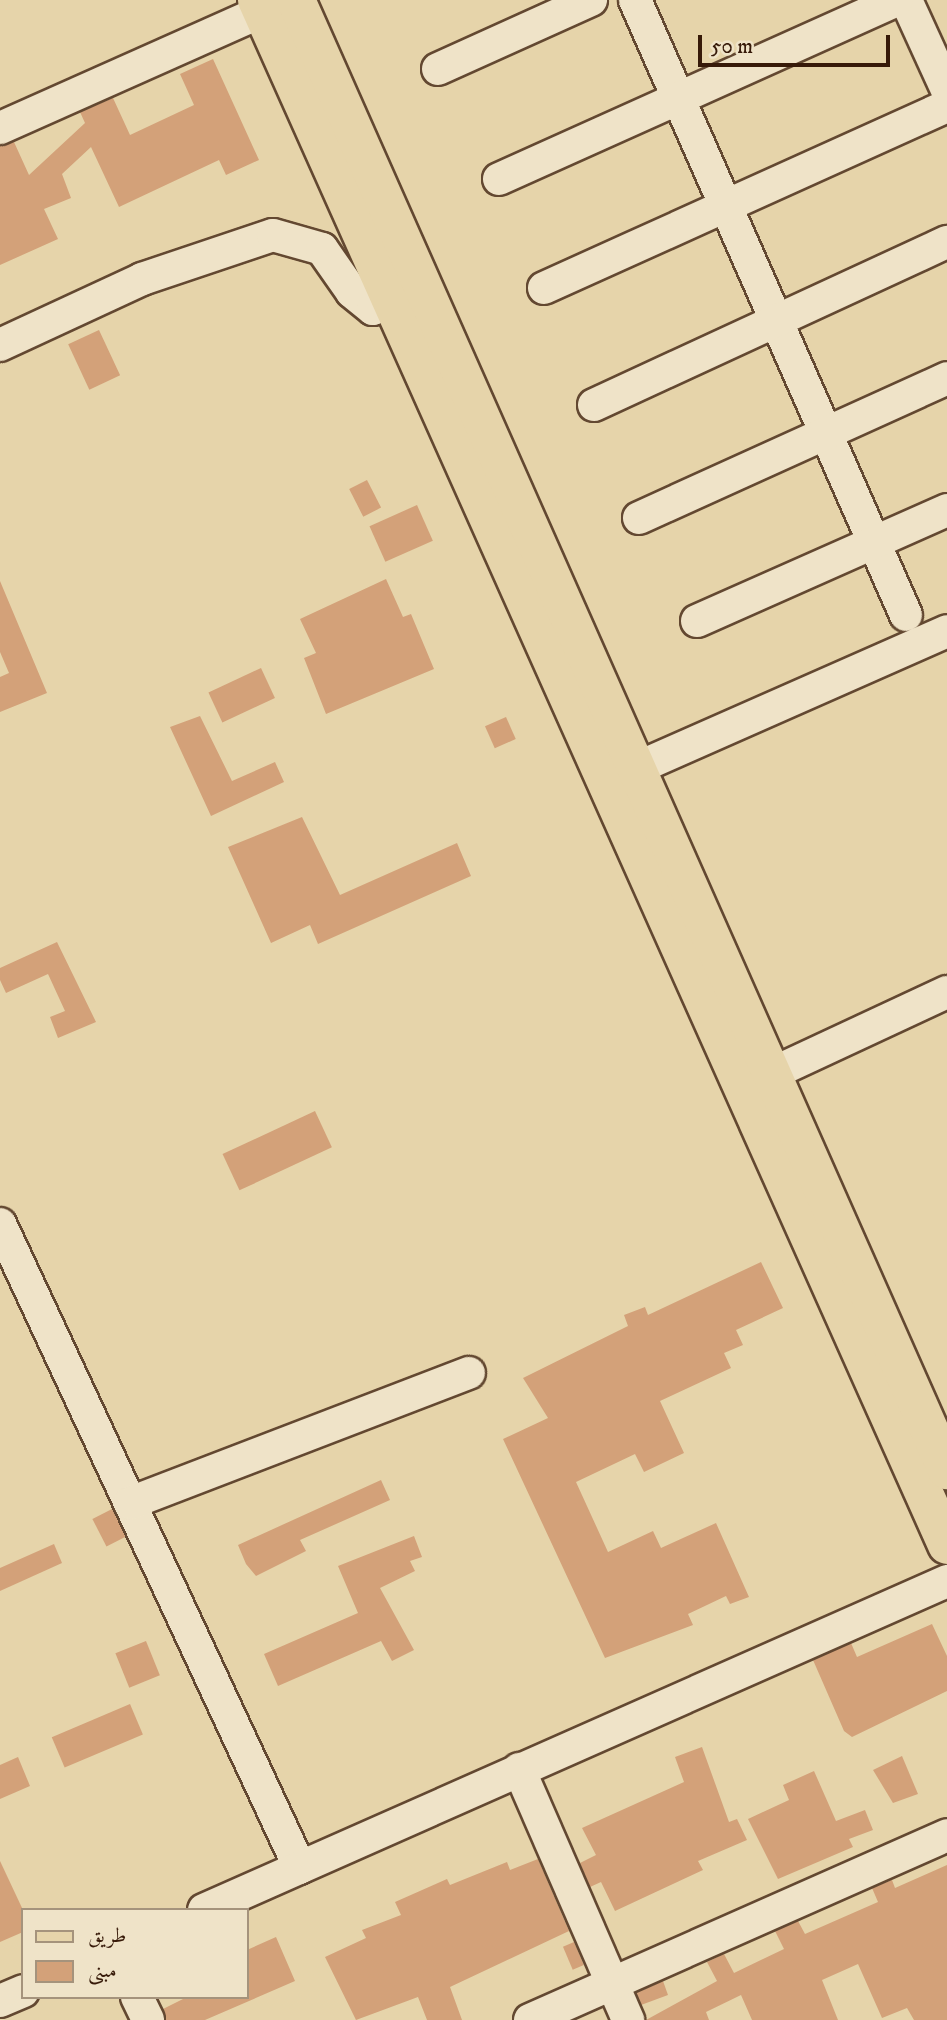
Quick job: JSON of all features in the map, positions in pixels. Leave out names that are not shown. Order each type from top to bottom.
[{"type":"main road","points":[[272,4],[637,768],[947,1470]]},
{"type":"main road","points":[[409,293],[947,1545]]},
{"type":"street","points":[[438,69],[591,0]]},
{"type":"street","points":[[635,0],[683,101],[725,205],[780,322],[906,615]]},
{"type":"street","points":[[499,179],[683,101],[897,0]]},
{"type":"street","points":[[906,0],[947,90]]},
{"type":"street","points":[[0,128],[272,4]]},
{"type":"street","points":[[544,288],[947,106]]},
{"type":"street","points":[[0,345],[142,279],[273,235],[322,249],[363,304],[373,309],[409,293]]},
{"type":"street","points":[[594,405],[780,322],[947,242]]},
{"type":"street","points":[[639,518],[947,378]]},
{"type":"street","points":[[697,621],[947,510]]},
{"type":"street","points":[[637,768],[947,631]]},
{"type":"street","points":[[771,1074],[947,992]]},
{"type":"street","points":[[0,1224],[300,1868]]},
{"type":"street","points":[[130,1503],[469,1373]]},
{"type":"street","points":[[209,1908],[947,1581]]},
{"type":"street","points":[[519,1769],[628,2020]]},
{"type":"street","points":[[530,2020],[947,1835]]},
{"type":"street","points":[[0,2001],[21,1992]]},
{"type":"street","points":[[138,1999],[148,2020]]},
{"type":"building","points":[[213,59],[259,160],[226,175],[219,160],[119,207],[91,147],[62,174],[71,198],[44,209],[58,239],[0,265],[0,146],[14,142],[29,175],[85,123],[80,112],[113,98],[130,135],[194,105],[180,74]]},
{"type":"building","points":[[99,330],[120,375],[89,390],[68,344]]},
{"type":"building","points":[[367,480],[381,508],[363,517],[349,489]]},
{"type":"building","points":[[417,505],[433,541],[385,562],[369,526]]},
{"type":"building","points":[[386,579],[403,617],[411,614],[434,669],[326,714],[304,658],[316,653],[300,619]]},
{"type":"building","points":[[0,581],[47,693],[0,712],[0,677],[9,673],[0,652]]},
{"type":"building","points":[[261,668],[275,698],[222,722],[208,693]]},
{"type":"building","points":[[200,716],[232,781],[275,762],[284,782],[211,816],[170,727]]},
{"type":"building","points":[[506,717],[516,739],[495,748],[485,726]]},
{"type":"building","points":[[302,817],[340,895],[457,843],[471,876],[318,944],[310,925],[271,943],[228,847]]},
{"type":"building","points":[[57,942],[96,1022],[58,1038],[50,1017],[65,1011],[48,974],[6,993],[0,980],[0,968]]},
{"type":"building","points":[[315,1111],[332,1147],[239,1190],[223,1154]]},
{"type":"building","points":[[761,1262],[783,1308],[736,1330],[743,1345],[724,1353],[731,1368],[660,1401],[684,1453],[644,1472],[635,1454],[576,1482],[608,1552],[653,1531],[661,1548],[716,1523],[749,1597],[730,1604],[726,1596],[688,1614],[693,1625],[605,1658],[503,1439],[548,1418],[523,1378],[628,1326],[624,1315],[645,1307],[648,1315]]},
{"type":"building","points":[[381,1480],[390,1500],[300,1540],[306,1551],[256,1576],[246,1564],[238,1545]]},
{"type":"building","points":[[112,1509],[126,1537],[106,1547],[92,1519]]},
{"type":"building","points":[[414,1536],[422,1557],[410,1561],[415,1571],[380,1588],[414,1650],[392,1661],[381,1641],[278,1686],[264,1654],[358,1613],[338,1566]]},
{"type":"building","points":[[54,1544],[62,1563],[0,1591],[0,1568]]},
{"type":"building","points":[[932,1624],[947,1656],[947,1691],[852,1737],[844,1731],[813,1660],[851,1643],[857,1657]]},
{"type":"building","points":[[146,1641],[160,1675],[129,1688],[115,1653]]},
{"type":"building","points":[[130,1704],[143,1734],[65,1768],[52,1737]]},
{"type":"building","points":[[702,1747],[729,1822],[737,1819],[747,1840],[698,1861],[703,1870],[615,1911],[601,1882],[590,1887],[580,1863],[596,1855],[582,1828],[684,1782],[675,1757]]},
{"type":"building","points":[[902,1756],[918,1794],[893,1803],[873,1770]]},
{"type":"building","points":[[18,1757],[30,1786],[0,1799],[0,1765]]},
{"type":"building","points":[[814,1771],[836,1821],[865,1810],[873,1830],[849,1839],[853,1847],[778,1879],[748,1819],[789,1800],[783,1785]]},
{"type":"building","points":[[538,1859],[569,1931],[450,1987],[462,2020],[427,2020],[418,1997],[356,2020],[325,1957],[366,1938],[362,1930],[401,1915],[395,1902],[447,1879],[450,1885],[507,1862],[510,1870]]},
{"type":"building","points":[[0,1861],[22,1908],[21,1933],[0,1942]]},
{"type":"building","points":[[947,1865],[947,2020],[914,2020],[907,2008],[882,2018],[858,1964],[822,1980],[838,2020],[752,2020],[741,1995],[706,2012],[709,2020],[646,2020],[717,1981],[707,1962],[724,1954],[734,1973],[784,1949],[775,1931],[798,1921],[805,1934],[878,1902],[872,1888],[892,1880],[895,1888]]},
{"type":"building","points":[[276,1937],[295,1981],[205,2020],[166,2020],[163,2009],[183,1999],[248,1999],[248,1950]]},
{"type":"building","points":[[574,1942],[584,1965],[573,1970],[563,1947]]},
{"type":"building","points":[[663,1981],[668,1995],[641,2005],[636,1993]]}]
